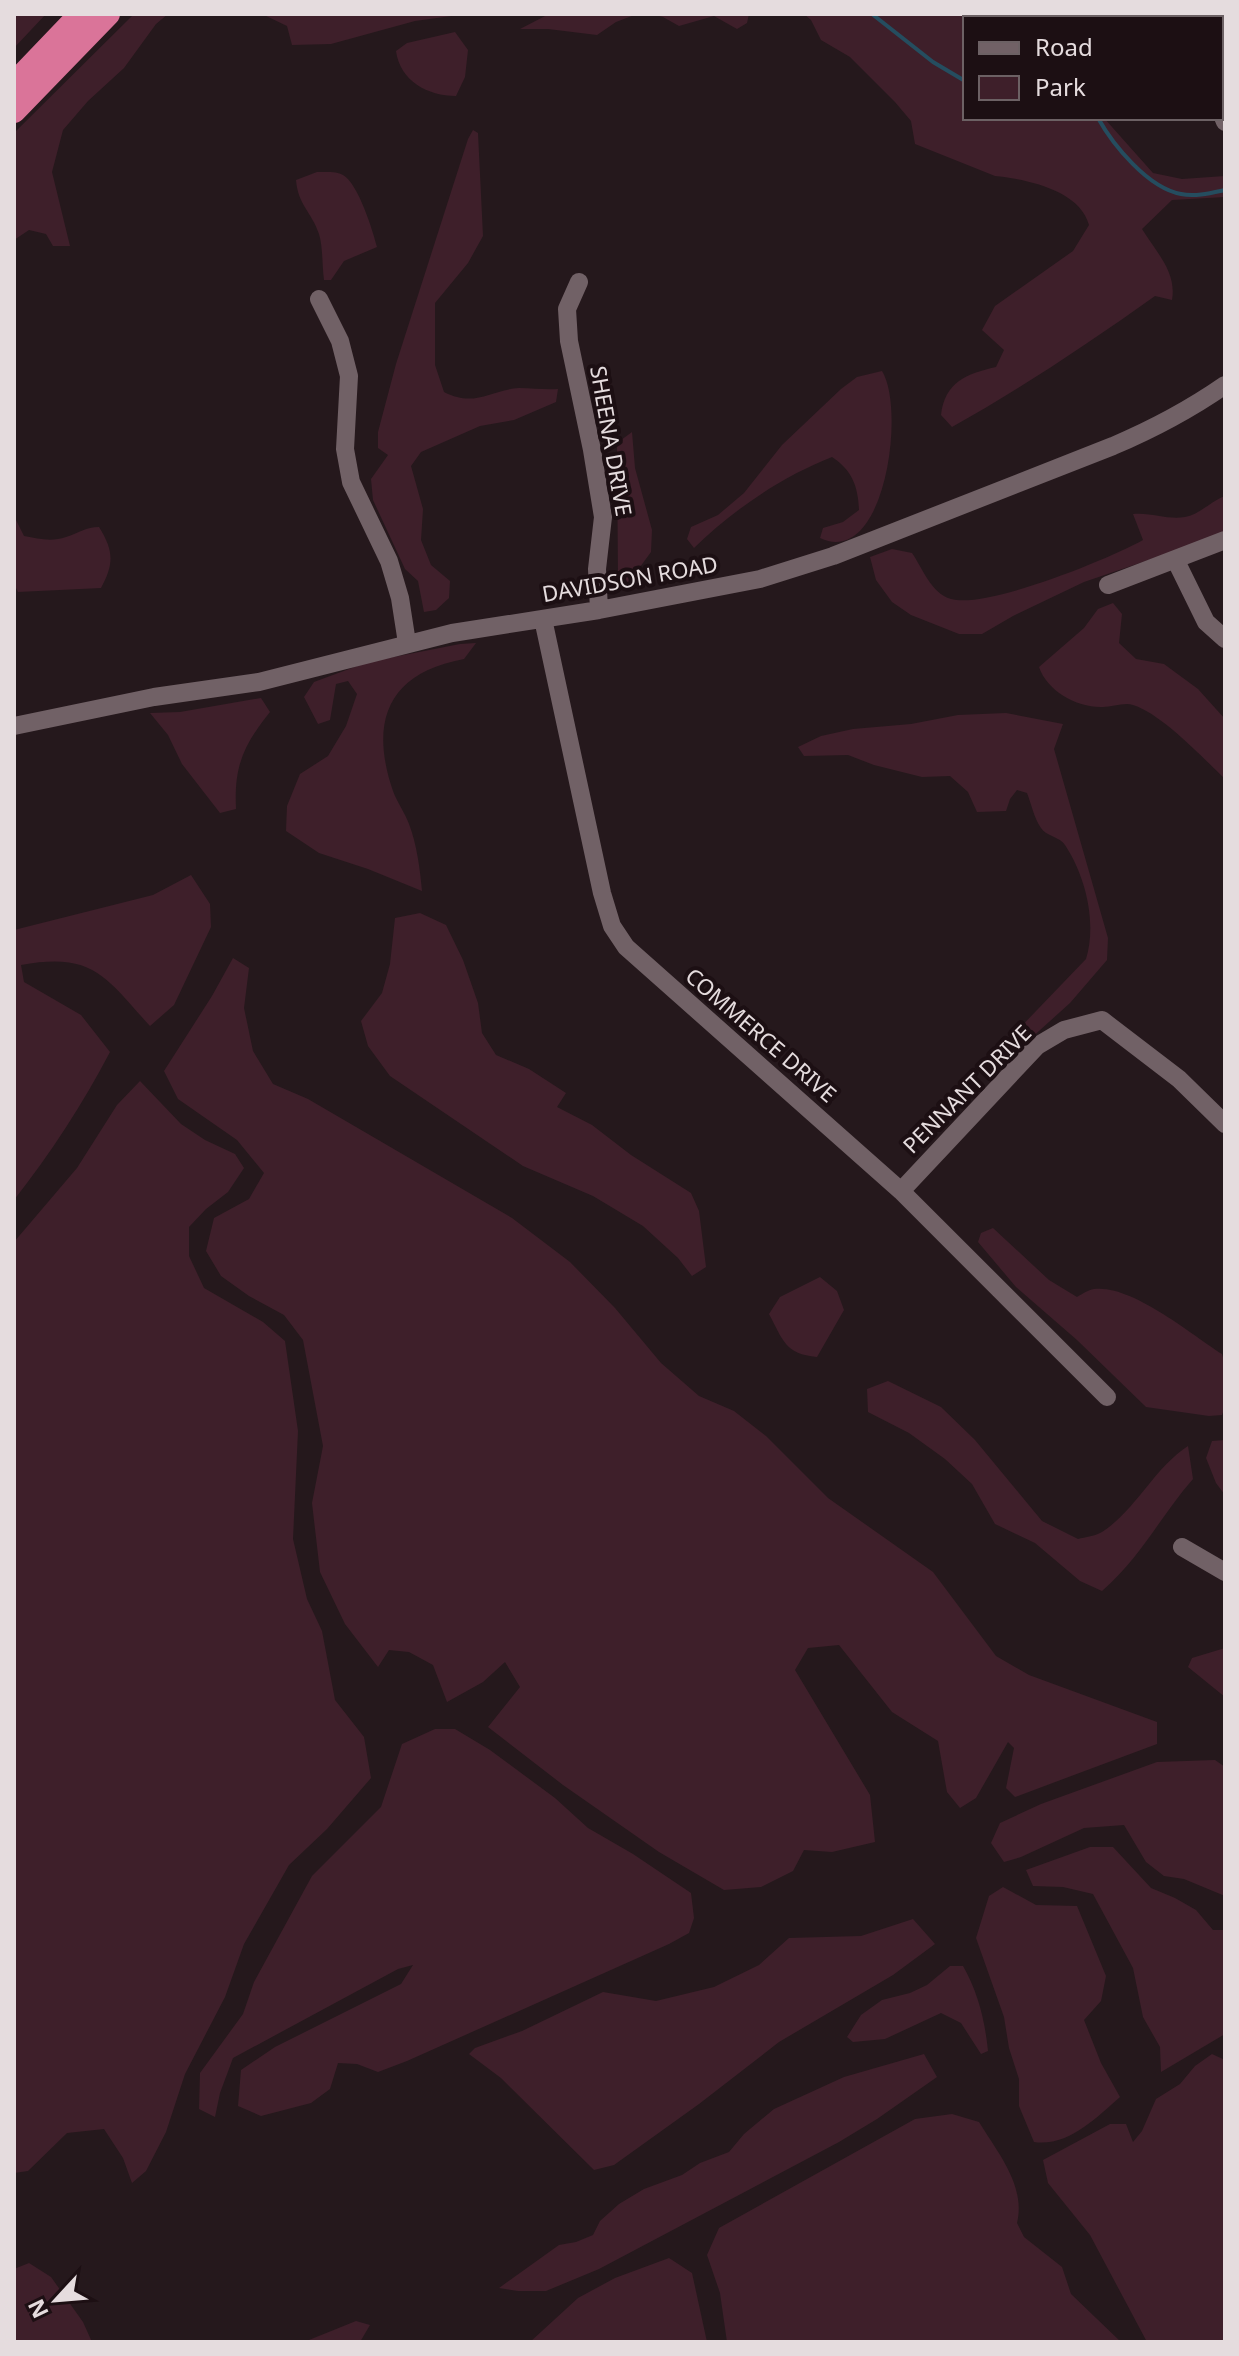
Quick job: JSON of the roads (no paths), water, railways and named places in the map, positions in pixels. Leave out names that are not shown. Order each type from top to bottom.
[{"type":"highway","points":[[14,84],[81,14]]},
{"type":"highway","points":[[14,111],[108,14]]},
{"type":"street","name":"SHEENA DRIVE","points":[[579,282],[567,309],[568,328],[603,517],[597,569],[599,610]]},
{"type":"street","points":[[319,299],[340,341],[349,376],[345,449],[351,482],[389,561],[400,598],[407,643]]},
{"type":"street","name":"DAVIDSON ROAD","points":[[14,726],[154,697],[259,682],[452,633],[599,610],[760,579],[833,556],[1151,430],[1194,407],[1225,385]]},
{"type":"street","points":[[1108,585],[1225,540]]},
{"type":"street","points":[[1176,561],[1206,622],[1225,639]]},
{"type":"street","name":"COMMERCE DRIVE","points":[[543,619],[599,879],[612,926],[626,947],[901,1191],[1107,1397]]},
{"type":"street","name":"PENNANT DRIVE","points":[[901,1191],[1037,1046],[1064,1030],[1102,1020],[1179,1079],[1225,1124]]},
{"type":"street","points":[[1182,1547],[1225,1572]]},
{"type":"waterway","points":[[872,14],[933,62],[963,80]]},
{"type":"waterway","points":[[1099,120],[1122,152],[1156,183],[1186,195],[1225,190]]}]
